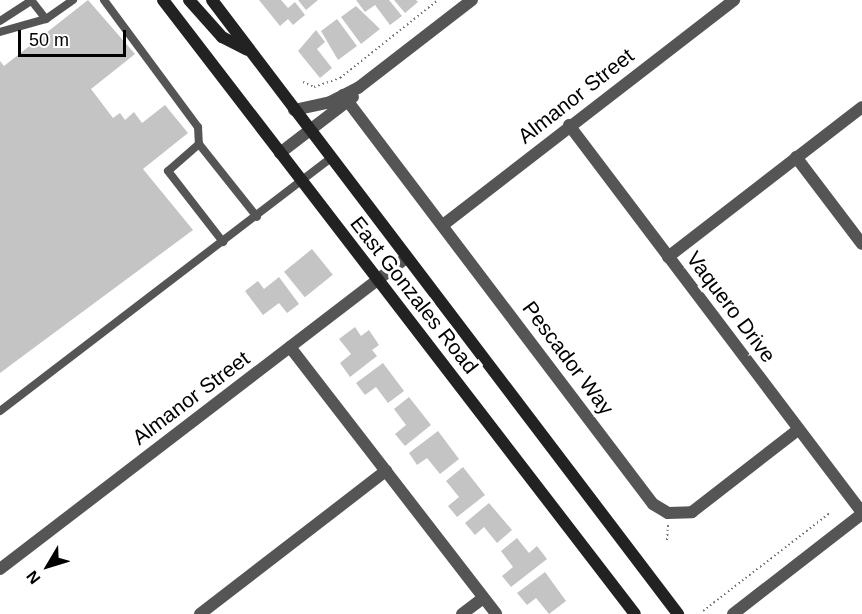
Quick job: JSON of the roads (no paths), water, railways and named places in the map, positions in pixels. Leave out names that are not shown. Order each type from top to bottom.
[{"type":"main road","name":"East Gonzales Road","points":[[162,0],[635,614]]},
{"type":"main road","points":[[189,0],[222,37],[251,51]]},
{"type":"main road","name":"East Gonzales Road","points":[[212,0],[678,614]]},
{"type":"street","points":[[280,153],[311,131],[358,88],[472,0]]},
{"type":"street","name":"Almanor Street","points":[[443,225],[568,125],[734,0]]},
{"type":"street","points":[[294,110],[346,99]]},
{"type":"street","name":"Pescador Way","points":[[346,99],[653,504],[668,513],[692,512],[799,429]]},
{"type":"street","points":[[668,257],[862,106]]},
{"type":"street","name":"Vaquero Drive","points":[[568,125],[862,513]]},
{"type":"street","points":[[796,157],[862,244]]},
{"type":"street","name":"Almanor Street","points":[[0,569],[406,258]]},
{"type":"street","points":[[290,347],[496,614]]},
{"type":"street","points":[[200,614],[386,471]]},
{"type":"street","points":[[733,614],[862,513]]},
{"type":"street","points":[[462,614],[483,598]]},
{"type":"lane","points":[[0,21],[31,0],[46,19]]},
{"type":"lane","points":[[0,32],[46,19],[73,0]]},
{"type":"lane","points":[[104,0],[198,127],[199,144],[257,217]]},
{"type":"lane","points":[[199,144],[168,171],[223,242]]},
{"type":"lane","points":[[0,411],[257,217],[331,158]]}]
